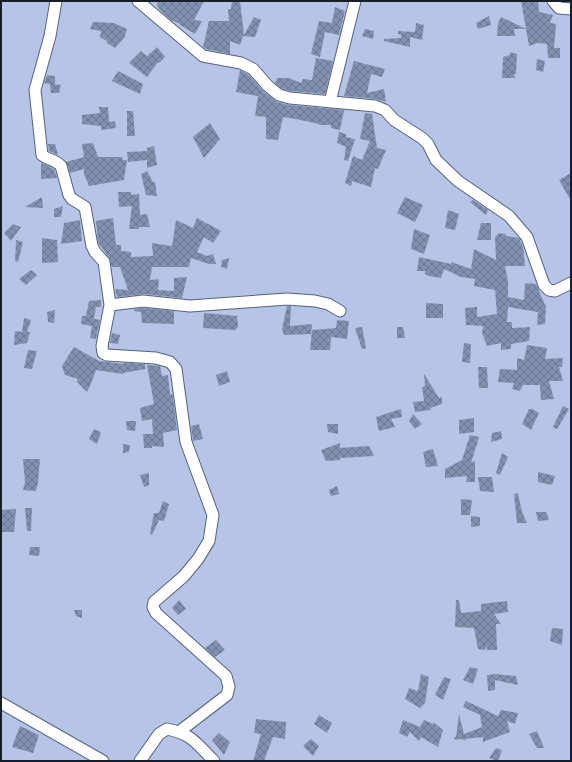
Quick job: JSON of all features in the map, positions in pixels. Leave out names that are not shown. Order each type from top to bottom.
[{"type":"street","points":[[56,1],[50,36],[35,90],[42,156],[58,163],[61,166],[69,195],[72,199],[85,207],[92,246],[104,262],[110,305],[102,346],[103,352],[107,355],[156,358],[170,362],[176,369],[186,442],[213,515],[208,541],[198,559],[184,576],[154,602],[153,607],[156,613],[226,676],[229,687],[227,695],[180,732]]},
{"type":"street","points":[[138,1],[203,56],[241,63],[253,69],[268,86],[279,95],[290,98],[375,106],[385,110],[394,120],[422,138],[428,144],[436,160],[458,181],[509,216],[527,237],[544,285],[549,290],[555,291],[571,283]]},
{"type":"street","points":[[330,102],[355,1]]},
{"type":"street","points":[[553,1],[559,8],[571,9]]},
{"type":"street","points":[[110,305],[143,301],[190,306],[287,299],[316,301],[328,304],[340,311]]},
{"type":"street","points":[[1,703],[103,761]]},
{"type":"street","points":[[140,761],[159,734],[167,729],[190,736],[214,761]]},
{"type":"building","points":[[158,1],[204,1],[194,20],[202,21],[195,34],[171,20],[160,10],[157,5]]},
{"type":"building","points":[[232,1],[240,1],[244,35],[254,17],[261,20],[255,37],[243,36],[240,45],[230,41],[230,54],[206,49],[203,47],[209,21],[229,21],[228,9],[231,9]]},
{"type":"building","points":[[521,1],[538,1],[539,12],[553,15],[550,23],[556,24],[554,48],[560,48],[560,58],[548,58],[547,44],[538,43],[529,46]]},
{"type":"building","points":[[335,7],[345,11],[339,35],[325,32],[320,57],[311,54],[319,21],[332,23]]},
{"type":"building","points":[[489,16],[491,25],[478,29],[476,23]]},
{"type":"building","points":[[501,17],[526,29],[514,29],[515,36],[497,36],[498,23]]},
{"type":"building","points":[[93,22],[114,23],[127,29],[124,38],[115,48],[100,37],[101,31],[90,29]]},
{"type":"building","points":[[416,23],[424,25],[422,40],[410,37],[410,47],[384,41],[384,39],[401,38],[398,31],[415,32]]},
{"type":"building","points":[[365,29],[374,31],[373,39],[362,36]]},
{"type":"building","points":[[157,47],[165,57],[159,63],[158,62],[147,77],[129,63],[141,51],[147,56]]},
{"type":"building","points":[[510,52],[517,54],[516,74],[514,74],[515,78],[502,78],[503,57],[510,55]]},
{"type":"building","points":[[316,58],[333,61],[325,94],[291,91],[282,89],[275,83],[277,78],[289,78],[301,83],[303,79],[312,80]]},
{"type":"building","points":[[537,59],[545,61],[543,72],[536,70]]},
{"type":"building","points":[[354,61],[385,69],[382,77],[371,74],[367,93],[384,89],[386,102],[376,99],[344,96]]},
{"type":"building","points":[[240,70],[249,75],[263,91],[277,102],[289,105],[344,110],[340,130],[331,128],[331,125],[319,125],[283,117],[278,140],[266,139],[266,117],[255,116],[258,96],[236,92]]},
{"type":"building","points":[[118,71],[143,84],[140,94],[112,81]]},
{"type":"building","points":[[47,75],[55,76],[55,84],[53,84],[61,85],[59,93],[51,93],[50,84],[44,83]]},
{"type":"building","points":[[99,107],[108,107],[109,122],[115,121],[116,128],[101,130],[101,126],[82,124],[82,115],[100,113]]},
{"type":"building","points":[[127,111],[133,111],[135,136],[127,136]]},
{"type":"building","points":[[365,113],[372,114],[377,148],[386,150],[378,169],[375,168],[371,187],[352,181],[351,186],[345,183],[353,156],[362,160],[370,141],[360,139]]},
{"type":"building","points":[[210,123],[220,139],[204,158],[193,137]]},
{"type":"building","points":[[339,132],[346,134],[346,137],[355,139],[348,161],[344,160],[346,147],[337,143]]},
{"type":"building","points":[[93,143],[98,157],[122,157],[123,160],[127,160],[124,180],[89,186],[84,174],[84,169],[70,173],[66,162],[84,157],[82,144]]},
{"type":"building","points":[[48,144],[55,144],[58,155],[49,151]]},
{"type":"building","points":[[154,146],[157,165],[147,168],[147,160],[128,162],[127,152],[147,151],[147,148]]},
{"type":"building","points":[[41,163],[54,169],[57,178],[41,179]]},
{"type":"building","points":[[147,171],[153,182],[155,182],[157,196],[146,195],[141,174]]},
{"type":"building","points":[[571,173],[571,201],[559,180]]},
{"type":"building","points":[[118,192],[131,192],[131,195],[139,194],[140,215],[147,214],[150,227],[129,229],[132,206],[119,207]]},
{"type":"building","points":[[42,197],[43,208],[25,207]]},
{"type":"building","points":[[405,197],[423,205],[415,222],[397,213]]},
{"type":"building","points":[[473,200],[488,210],[486,215],[470,202]]},
{"type":"building","points":[[63,206],[61,217],[54,217],[54,209]]},
{"type":"building","points":[[448,210],[459,214],[455,230],[445,228]]},
{"type":"building","points":[[113,218],[116,245],[121,245],[121,251],[131,252],[131,257],[153,256],[152,243],[172,246],[176,220],[193,228],[197,218],[221,231],[213,243],[204,237],[197,252],[207,256],[213,254],[216,264],[209,264],[191,258],[189,267],[152,267],[150,280],[159,279],[158,290],[174,291],[174,278],[187,277],[182,298],[144,294],[117,297],[115,289],[128,290],[120,267],[112,267],[109,258],[98,242],[96,221]]},
{"type":"building","points":[[80,220],[82,241],[61,244],[64,223]]},
{"type":"building","points":[[481,223],[491,223],[491,240],[477,240]]},
{"type":"building","points":[[13,224],[21,227],[11,241],[4,233]]},
{"type":"building","points":[[414,229],[430,235],[424,254],[411,249]]},
{"type":"building","points":[[499,233],[506,234],[506,236],[519,238],[523,247],[525,266],[505,266],[508,281],[508,297],[524,300],[525,283],[536,284],[546,305],[545,324],[537,325],[538,312],[508,307],[507,322],[512,322],[512,328],[530,327],[529,341],[511,344],[511,349],[501,350],[501,343],[487,346],[482,333],[483,326],[466,325],[465,308],[477,307],[477,317],[497,314],[495,290],[474,286],[475,279],[461,277],[444,269],[441,278],[429,276],[425,274],[425,271],[417,271],[419,257],[451,264],[451,262],[471,269],[474,249],[496,260],[495,237]]},
{"type":"building","points":[[42,238],[57,240],[58,262],[42,263]]},
{"type":"building","points":[[16,240],[23,242],[18,262],[15,261]]},
{"type":"building","points":[[229,258],[227,269],[221,267],[222,260]]},
{"type":"building","points":[[31,270],[37,275],[26,285],[19,279]]},
{"type":"building","points":[[101,300],[101,307],[96,307],[94,319],[100,320],[96,339],[90,338],[92,326],[81,324],[82,316],[86,316],[89,301]]},
{"type":"building","points":[[426,303],[443,304],[443,318],[426,318]]},
{"type":"building","points":[[287,306],[291,306],[290,326],[312,324],[311,334],[284,335],[282,329]]},
{"type":"building","points":[[143,308],[174,311],[174,324],[142,323],[141,312],[134,311],[134,309]]},
{"type":"building","points":[[55,310],[54,323],[48,322],[47,312]]},
{"type":"building","points":[[204,313],[237,316],[238,327],[235,330],[203,328]]},
{"type":"building","points":[[24,318],[31,320],[27,332],[30,332],[27,343],[14,345],[15,331],[22,332]]},
{"type":"building","points":[[337,320],[349,321],[347,339],[331,337],[330,350],[310,350],[312,330],[336,328]]},
{"type":"building","points":[[362,327],[366,348],[362,349],[355,328]]},
{"type":"building","points":[[397,327],[403,327],[405,338],[397,338]]},
{"type":"building","points":[[112,333],[120,335],[118,344],[110,343]]},
{"type":"building","points":[[464,343],[471,344],[470,363],[462,362]]},
{"type":"building","points":[[527,345],[547,348],[545,359],[563,358],[562,367],[559,367],[563,381],[549,381],[554,399],[541,400],[540,385],[523,385],[520,391],[512,389],[514,383],[498,382],[500,369],[517,370],[517,358],[524,360]]},
{"type":"building","points":[[74,347],[99,361],[124,364],[145,364],[145,369],[123,374],[96,370],[87,392],[77,382],[78,379],[65,375],[62,366]]},
{"type":"building","points":[[28,350],[37,351],[32,369],[24,368]]},
{"type":"building","points":[[147,365],[160,366],[162,376],[168,375],[170,395],[172,394],[173,397],[177,430],[163,433],[164,447],[152,446],[152,448],[144,448],[143,434],[153,434],[152,419],[142,421],[140,408],[154,404]]},
{"type":"building","points":[[478,367],[487,367],[488,388],[479,388]]},
{"type":"building","points":[[227,371],[230,382],[219,386],[216,375]]},
{"type":"building","points":[[424,374],[439,398],[442,397],[442,404],[430,408],[431,410],[415,412],[413,402],[424,401],[422,387],[425,386]]},
{"type":"building","points":[[563,406],[569,409],[557,429],[553,427]]},
{"type":"building","points":[[401,409],[402,417],[391,419],[395,427],[379,431],[376,417]]},
{"type":"building","points":[[529,409],[539,413],[531,430],[522,424]]},
{"type":"building","points":[[413,414],[422,424],[415,429],[409,421]]},
{"type":"building","points":[[474,418],[474,432],[459,434],[459,420]]},
{"type":"building","points":[[126,421],[136,421],[135,431],[127,430]]},
{"type":"building","points":[[199,424],[203,439],[193,441],[191,426]]},
{"type":"building","points":[[327,424],[338,424],[338,434],[328,432]]},
{"type":"building","points":[[94,429],[101,432],[97,444],[89,439]]},
{"type":"building","points":[[501,431],[502,439],[491,442],[492,433]]},
{"type":"building","points":[[470,435],[479,437],[471,463],[475,461],[475,482],[466,482],[467,476],[445,478],[445,469],[462,460]]},
{"type":"building","points":[[340,443],[340,448],[369,446],[374,456],[340,458],[340,460],[326,461],[321,450]]},
{"type":"building","points":[[123,444],[130,445],[129,452],[123,453]]},
{"type":"building","points":[[433,449],[438,466],[426,467],[423,452]]},
{"type":"building","points":[[502,453],[508,457],[500,475],[496,473]]},
{"type":"building","points":[[23,459],[40,459],[36,491],[23,490],[25,482]]},
{"type":"building","points":[[538,472],[555,476],[552,485],[538,482]]},
{"type":"building","points":[[149,473],[149,485],[144,487],[140,475]]},
{"type":"building","points":[[478,477],[492,477],[494,492],[480,491]]},
{"type":"building","points":[[337,486],[339,494],[331,496],[329,490]]},
{"type":"building","points":[[518,493],[522,512],[527,523],[517,523],[514,494]]},
{"type":"building","points":[[461,499],[472,500],[470,515],[461,515]]},
{"type":"building","points":[[163,501],[169,504],[164,521],[159,520],[152,535],[150,534],[154,513],[159,513]]},
{"type":"building","points":[[25,508],[32,508],[31,531],[27,531]]},
{"type":"building","points":[[16,509],[14,532],[1,532],[1,510]]},
{"type":"building","points":[[536,512],[546,512],[549,520],[538,521]]},
{"type":"building","points":[[471,516],[480,517],[480,526],[471,527]]},
{"type":"building","points":[[30,547],[40,547],[39,556],[29,555]]},
{"type":"building","points":[[179,600],[186,609],[178,615],[172,608]]},
{"type":"building","points":[[456,600],[459,600],[461,613],[481,611],[481,604],[507,601],[508,612],[494,614],[501,624],[496,624],[497,650],[487,650],[487,645],[485,650],[478,649],[474,628],[455,627]]},
{"type":"building","points":[[74,610],[82,610],[82,618],[76,616]]},
{"type":"building","points":[[552,628],[563,629],[562,645],[550,641]]},
{"type":"building","points":[[216,640],[225,650],[215,657],[205,648]]},
{"type":"building","points":[[470,667],[478,669],[473,684],[463,680]]},
{"type":"building","points":[[421,674],[429,677],[425,703],[420,708],[405,699],[409,688],[418,691]]},
{"type":"building","points":[[495,674],[516,676],[518,685],[495,680],[495,690],[488,691],[487,675]]},
{"type":"building","points":[[444,677],[451,679],[443,700],[435,695]]},
{"type":"building","points":[[466,701],[498,716],[501,710],[518,713],[515,724],[507,721],[510,732],[483,742],[483,737],[465,739],[466,741],[461,739],[455,740],[454,737],[456,737],[459,714],[464,734],[482,727],[480,715],[463,707]]},
{"type":"building","points":[[319,715],[332,723],[327,733],[314,724]]},
{"type":"building","points":[[256,719],[286,722],[285,739],[273,737],[264,761],[253,761],[261,734],[254,733]]},
{"type":"building","points":[[403,720],[420,727],[424,720],[433,724],[433,722],[443,730],[438,747],[421,737],[419,741],[410,732],[407,737],[399,733]]},
{"type":"building","points":[[20,726],[39,735],[33,753],[12,747]]},
{"type":"building","points":[[537,731],[544,748],[537,748],[529,734]]},
{"type":"building","points":[[219,733],[230,742],[224,755],[212,740]]},
{"type":"building","points":[[311,739],[319,746],[313,756],[303,746]]},
{"type":"building","points":[[496,748],[502,750],[498,761],[489,758]]}]
